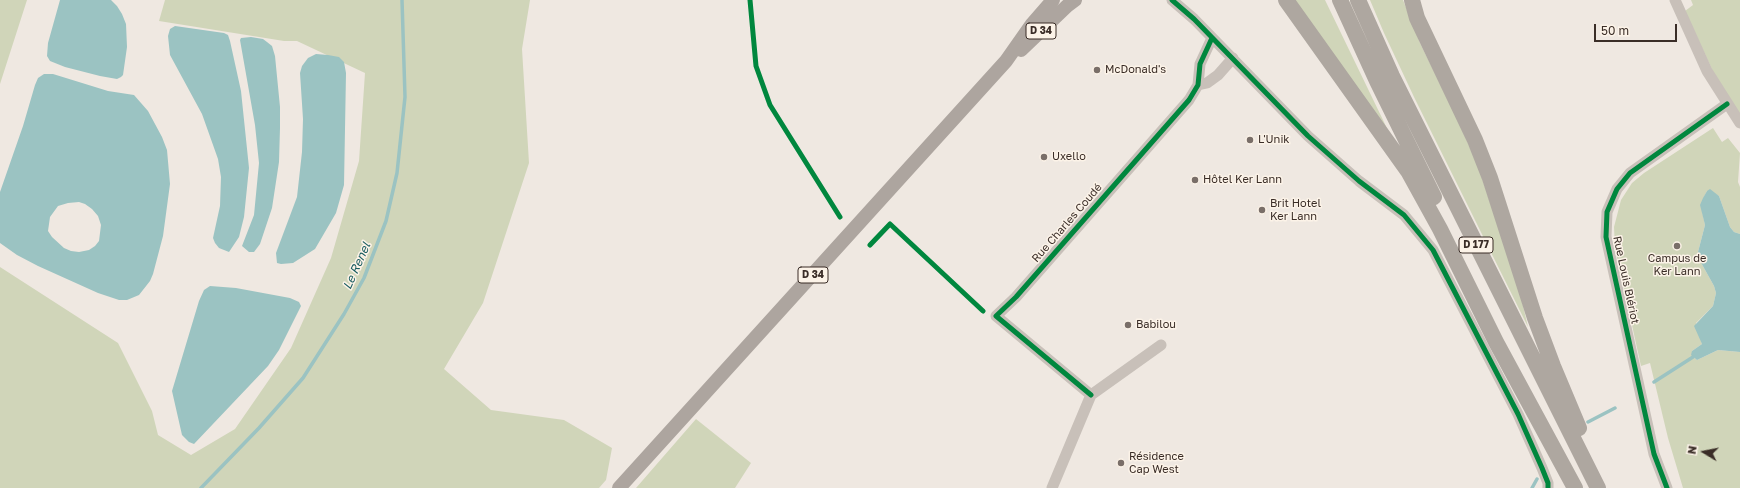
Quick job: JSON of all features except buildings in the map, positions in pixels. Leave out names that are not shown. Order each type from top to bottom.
[{"type":"highway","points":[[1286,0],[1408,171],[1440,229],[1496,342],[1575,488]]},
{"type":"highway","name":"D 177","points":[[1340,0],[1376,81],[1579,488]]},
{"type":"highway","name":"D 177","points":[[1358,0],[1392,76],[1598,488]]},
{"type":"highway","points":[[1412,0],[1417,18],[1475,140],[1490,178],[1553,366],[1605,488]]},
{"type":"main road","name":"D 34","points":[[619,488],[1006,61],[1032,24],[1053,0]]},
{"type":"main road","name":"D 34","points":[[1006,61],[1031,41],[1062,10],[1075,0]]},
{"type":"street","points":[[1172,0],[1194,19],[1308,136],[1360,181],[1404,215],[1433,250],[1518,414],[1542,468],[1548,488]]},
{"type":"street","points":[[1185,0],[1194,19]]},
{"type":"street","points":[[1675,0],[1707,71],[1740,123]]},
{"type":"street","points":[[1198,85],[1200,64],[1212,38]]},
{"type":"street","name":"Rue Charles Coudé","points":[[1091,395],[996,316],[1016,297],[1178,111],[1198,85],[1207,83],[1218,76],[1233,58]]},
{"type":"street","name":"Rue Louis Blériot","points":[[1667,488],[1654,454],[1606,237],[1607,212],[1617,189],[1630,173],[1727,104]]},
{"type":"street","points":[[1052,488],[1091,395],[1161,345]]},
{"type":"green space","points":[[0,0],[27,0],[0,84]]},
{"type":"green space","points":[[165,0],[530,0],[522,49],[529,163],[483,303],[444,369],[491,410],[564,420],[612,448],[606,480],[599,488],[0,488],[0,267],[118,343],[152,411],[158,435],[191,455],[235,429],[291,348],[331,258],[359,161],[365,73],[297,41],[284,41],[159,21]]},
{"type":"green space","points":[[1292,0],[1325,0],[1397,149]]},
{"type":"green space","points":[[1370,0],[1403,0],[1420,43],[1457,118],[1478,166],[1519,289],[1528,327],[1414,97]]},
{"type":"green space","points":[[1691,0],[1740,0],[1740,114],[1716,78],[1685,11],[1693,5]]},
{"type":"green space","points":[[1713,128],[1722,142],[1728,138],[1740,153],[1738,182],[1740,187],[1740,234],[1734,232],[1730,227],[1719,196],[1707,191],[1704,197],[1702,211],[1705,225],[1698,252],[1699,259],[1714,286],[1716,293],[1713,306],[1696,323],[1702,344],[1692,351],[1693,357],[1697,360],[1718,350],[1740,352],[1740,488],[1683,488],[1668,438],[1650,363],[1641,366],[1615,248],[1614,227],[1621,200],[1632,183],[1644,173]]},
{"type":"green space","points":[[696,419],[751,463],[735,488],[636,488]]},
{"type":"water","points":[[60,0],[111,0],[117,6],[126,24],[127,47],[123,75],[121,77],[117,79],[100,76],[65,67],[50,61],[47,56],[48,43]]},
{"type":"water","points":[[175,26],[224,33],[228,35],[230,41],[241,91],[249,168],[244,217],[239,237],[229,252],[219,248],[213,238],[220,206],[221,177],[218,159],[202,114],[170,55],[168,36],[170,29]]},
{"type":"water","points":[[251,37],[263,39],[272,46],[275,56],[280,107],[279,162],[272,208],[260,244],[254,252],[249,252],[242,246],[254,215],[259,163],[255,125],[240,40],[241,38]]},
{"type":"water","points":[[316,54],[339,57],[344,62],[346,73],[344,185],[336,213],[315,249],[293,263],[281,264],[277,263],[276,253],[297,197],[302,152],[303,119],[300,73],[302,66],[308,58]]},
{"type":"water","points":[[44,74],[53,74],[108,91],[134,95],[148,111],[162,137],[167,150],[170,184],[163,236],[153,274],[150,281],[139,295],[127,300],[119,300],[98,293],[38,266],[17,255],[0,243],[0,192],[38,78]],"holes":[[[79,202],[85,204],[98,216],[101,225],[99,241],[89,250],[79,252],[71,251],[64,248],[48,231],[50,217],[58,206]]]},
{"type":"water","points":[[1710,189],[1719,196],[1730,227],[1734,232],[1740,234],[1740,352],[1718,350],[1697,360],[1691,355],[1692,351],[1702,344],[1694,326],[1713,306],[1716,293],[1714,286],[1699,259],[1698,252],[1705,225],[1700,205],[1707,191]]},
{"type":"water","points":[[210,286],[236,288],[290,298],[299,302],[301,306],[279,350],[268,366],[194,444],[189,442],[182,435],[172,391],[199,301],[204,290]]},
{"type":"waterway","name":"Le Renel","points":[[201,488],[259,428],[303,378],[344,314],[364,278],[386,221],[397,173],[405,97],[402,0]]},
{"type":"waterway","points":[[1654,382],[1693,357]]},
{"type":"waterway","points":[[1588,422],[1615,408]]},
{"type":"waterway","points":[[1532,488],[1537,479]]},
{"type":"cycle path","points":[[750,0],[756,66],[770,105],[840,217]]},
{"type":"cycle path","points":[[1172,0],[1194,19],[1308,136],[1359,181],[1404,215],[1433,250],[1518,414],[1542,468],[1548,483],[1548,488]]},
{"type":"cycle path","points":[[1091,395],[996,316],[1016,297],[1189,100],[1198,85],[1200,64],[1212,38]]},
{"type":"cycle path","points":[[1667,488],[1654,454],[1606,237],[1607,212],[1617,189],[1630,173],[1727,104]]},
{"type":"cycle path","points":[[870,245],[890,224],[983,311]]},
{"type":"place","name":"McDonald's","points":[[1097,70]]},
{"type":"place","name":"L'Unik","points":[[1250,140]]},
{"type":"place","name":"Uxello","points":[[1044,157]]},
{"type":"place","name":"Hôtel Ker Lann","points":[[1195,180]]},
{"type":"place","name":"Brit Hotel Ker Lann","points":[[1262,210]]},
{"type":"place","name":"Campus de Ker Lann","points":[[1677,246]]},
{"type":"place","name":"Babilou","points":[[1128,325]]},
{"type":"place","name":"Résidence Cap West","points":[[1121,463]]}]
